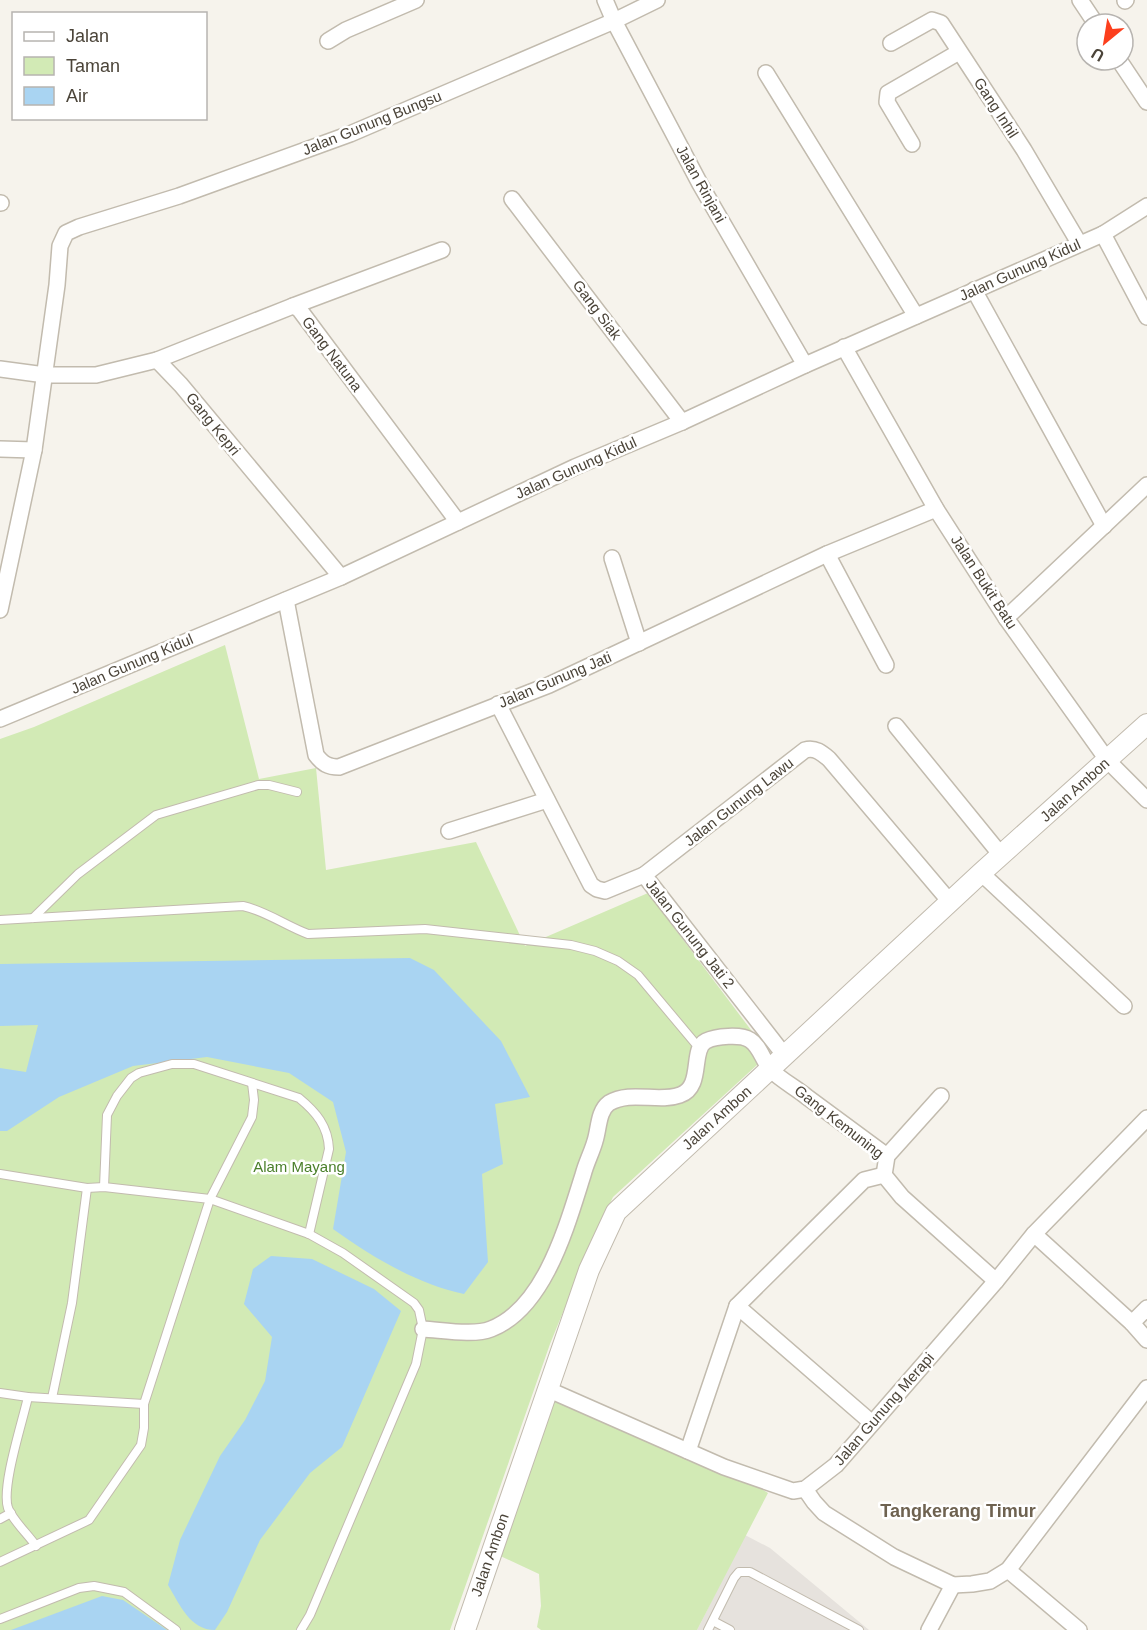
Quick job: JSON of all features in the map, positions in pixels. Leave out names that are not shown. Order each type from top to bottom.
[{"type":"street","points":[[328,41],[346,30],[416,0]]},
{"type":"street","name":"Jalan Rinjani","points":[[605,0],[700,184],[805,365]]},
{"type":"street","name":"Jalan Gunung Bungsu","points":[[45,375],[62,240],[69,231],[179,196],[350,134],[614,21],[657,0]]},
{"type":"street","name":"Gang Inhil","points":[[891,43],[935,20],[941,23],[1024,150],[1079,243]]},
{"type":"street","points":[[912,144],[887,102],[888,93],[959,52]]},
{"type":"street","points":[[766,72],[916,316]]},
{"type":"street","points":[[1127,72],[1147,102]]},
{"type":"street","name":"Gang Siak","points":[[512,199],[682,422]]},
{"type":"street","name":"Jalan Gunung Kidul","points":[[0,719],[341,577],[575,467],[682,422],[844,347],[1103,234],[1147,206]]},
{"type":"street","points":[[1103,234],[1147,317]]},
{"type":"street","points":[[293,306],[442,250]]},
{"type":"street","points":[[974,290],[1104,526]]},
{"type":"street","name":"Gang Natuna","points":[[157,360],[293,306],[299,309],[458,522]]},
{"type":"street","name":"Jalan Bukit Batu","points":[[844,347],[936,509],[1006,618],[1108,761],[1147,800]]},
{"type":"street","points":[[0,369],[45,375],[96,375],[157,360]]},
{"type":"street","name":"Gang Kepri","points":[[157,360],[341,577]]},
{"type":"street","points":[[0,610],[34,450],[45,375]]},
{"type":"street","points":[[0,449],[34,450]]},
{"type":"street","points":[[1006,618],[1147,485]]},
{"type":"street","name":"Jalan Gunung Jati","points":[[286,600],[316,755],[321,762],[330,767],[339,767],[549,685],[827,554],[936,509]]},
{"type":"street","points":[[827,554],[886,665]]},
{"type":"street","points":[[612,558],[639,643]]},
{"type":"street","name":"Jalan Gunung Jati 2","points":[[498,704],[591,885],[605,891],[644,875],[777,1062]]},
{"type":"street","name":"Jalan Ambon","points":[[465,1630],[589,1270],[616,1212],[981,873],[1147,724]]},
{"type":"street","points":[[896,726],[1001,855]]},
{"type":"street","name":"Jalan Gunung Lawu","points":[[644,875],[805,750],[810,749],[829,759],[951,903]]},
{"type":"street","points":[[449,831],[548,800]]},
{"type":"street","points":[[981,873],[1124,1006]]},
{"type":"street","points":[[423,1329],[478,1332],[490,1330],[512,1317],[548,1271],[561,1246],[596,1140],[603,1110],[612,1102],[631,1097],[663,1098],[686,1093],[691,1087],[696,1072],[700,1048],[708,1040],[742,1037],[754,1042],[777,1062]]},
{"type":"street","name":"Gang Kemuning","points":[[777,1062],[887,1156],[884,1175],[902,1197],[996,1281]]},
{"type":"street","points":[[887,1156],[941,1096]]},
{"type":"street","name":"Jalan Gunung Merapi","points":[[806,1489],[836,1465],[1034,1234],[1147,1118]]},
{"type":"street","points":[[688,1451],[737,1306],[864,1180],[884,1175]]},
{"type":"street","points":[[1034,1234],[1132,1323],[1147,1340]]},
{"type":"street","points":[[737,1306],[872,1423]]},
{"type":"street","points":[[1132,1323],[1147,1308]]},
{"type":"street","points":[[547,1389],[724,1467],[793,1491],[806,1489],[824,1513],[894,1557],[953,1585],[990,1581],[1008,1570],[1147,1388]]},
{"type":"street","points":[[1008,1570],[1079,1630]]},
{"type":"street","points":[[929,1630],[953,1585]]},
{"type":"lane","points":[[33,918],[78,874],[156,815],[258,784],[297,792]]},
{"type":"lane","points":[[0,920],[243,906],[255,908],[308,934],[425,929],[571,945],[595,951],[638,975],[700,1048]]},
{"type":"lane","points":[[104,1187],[107,1115],[117,1096],[131,1078],[148,1069],[172,1064],[194,1064],[298,1098],[313,1109],[324,1124],[329,1149],[309,1234]]},
{"type":"lane","points":[[0,1562],[89,1521],[141,1444],[144,1404],[210,1199],[252,1117],[254,1101],[252,1083]]},
{"type":"lane","points":[[0,1174],[87,1188],[104,1187],[210,1199],[309,1234],[343,1253],[414,1303],[419,1310],[423,1329],[416,1364],[310,1615],[301,1630]]},
{"type":"lane","points":[[52,1398],[72,1303],[87,1188]]},
{"type":"lane","points":[[0,1393],[28,1397],[144,1404]]},
{"type":"lane","points":[[28,1397],[9,1474],[8,1503],[11,1514],[36,1546]]},
{"type":"lane","points":[[0,1519],[11,1514]]},
{"type":"lane","points":[[708,1630],[734,1578],[740,1572],[750,1572],[859,1630]]},
{"type":"lane","points":[[0,1620],[79,1588],[94,1586],[124,1592],[176,1630]]},
{"type":"lane","points":[[713,1621],[730,1630]]},
{"type":"shaded area","points":[[745,1535],[770,1548],[869,1630],[697,1630]]},
{"type":"green space","name":"Alam Mayang","points":[[225,645],[259,779],[316,768],[326,870],[476,842],[525,946],[648,893],[769,1054],[613,1197],[592,1241],[550,1344],[450,1630],[0,1630],[0,739],[34,727]]},
{"type":"green space","points":[[551,1397],[631,1429],[706,1468],[754,1484],[768,1493],[697,1630],[541,1630],[537,1627],[541,1606],[539,1574],[496,1554]]},
{"type":"water","points":[[410,958],[434,970],[501,1041],[530,1097],[495,1104],[503,1164],[482,1174],[488,1262],[464,1294],[429,1284],[395,1268],[363,1250],[333,1229],[346,1152],[333,1102],[289,1073],[207,1057],[133,1066],[59,1097],[7,1131],[0,1131],[0,1068],[26,1072],[38,1025],[0,1026],[0,964]]},
{"type":"water","points":[[271,1256],[312,1259],[374,1289],[401,1311],[342,1447],[310,1473],[260,1540],[227,1612],[215,1630],[206,1629],[192,1621],[168,1585],[180,1540],[220,1456],[245,1420],[265,1381],[272,1337],[244,1304],[253,1269]]},
{"type":"water","points":[[102,1596],[123,1600],[167,1630],[11,1630]]},
{"type":"district","name":"Tangkerang Timur","points":[[958,1511]]}]
